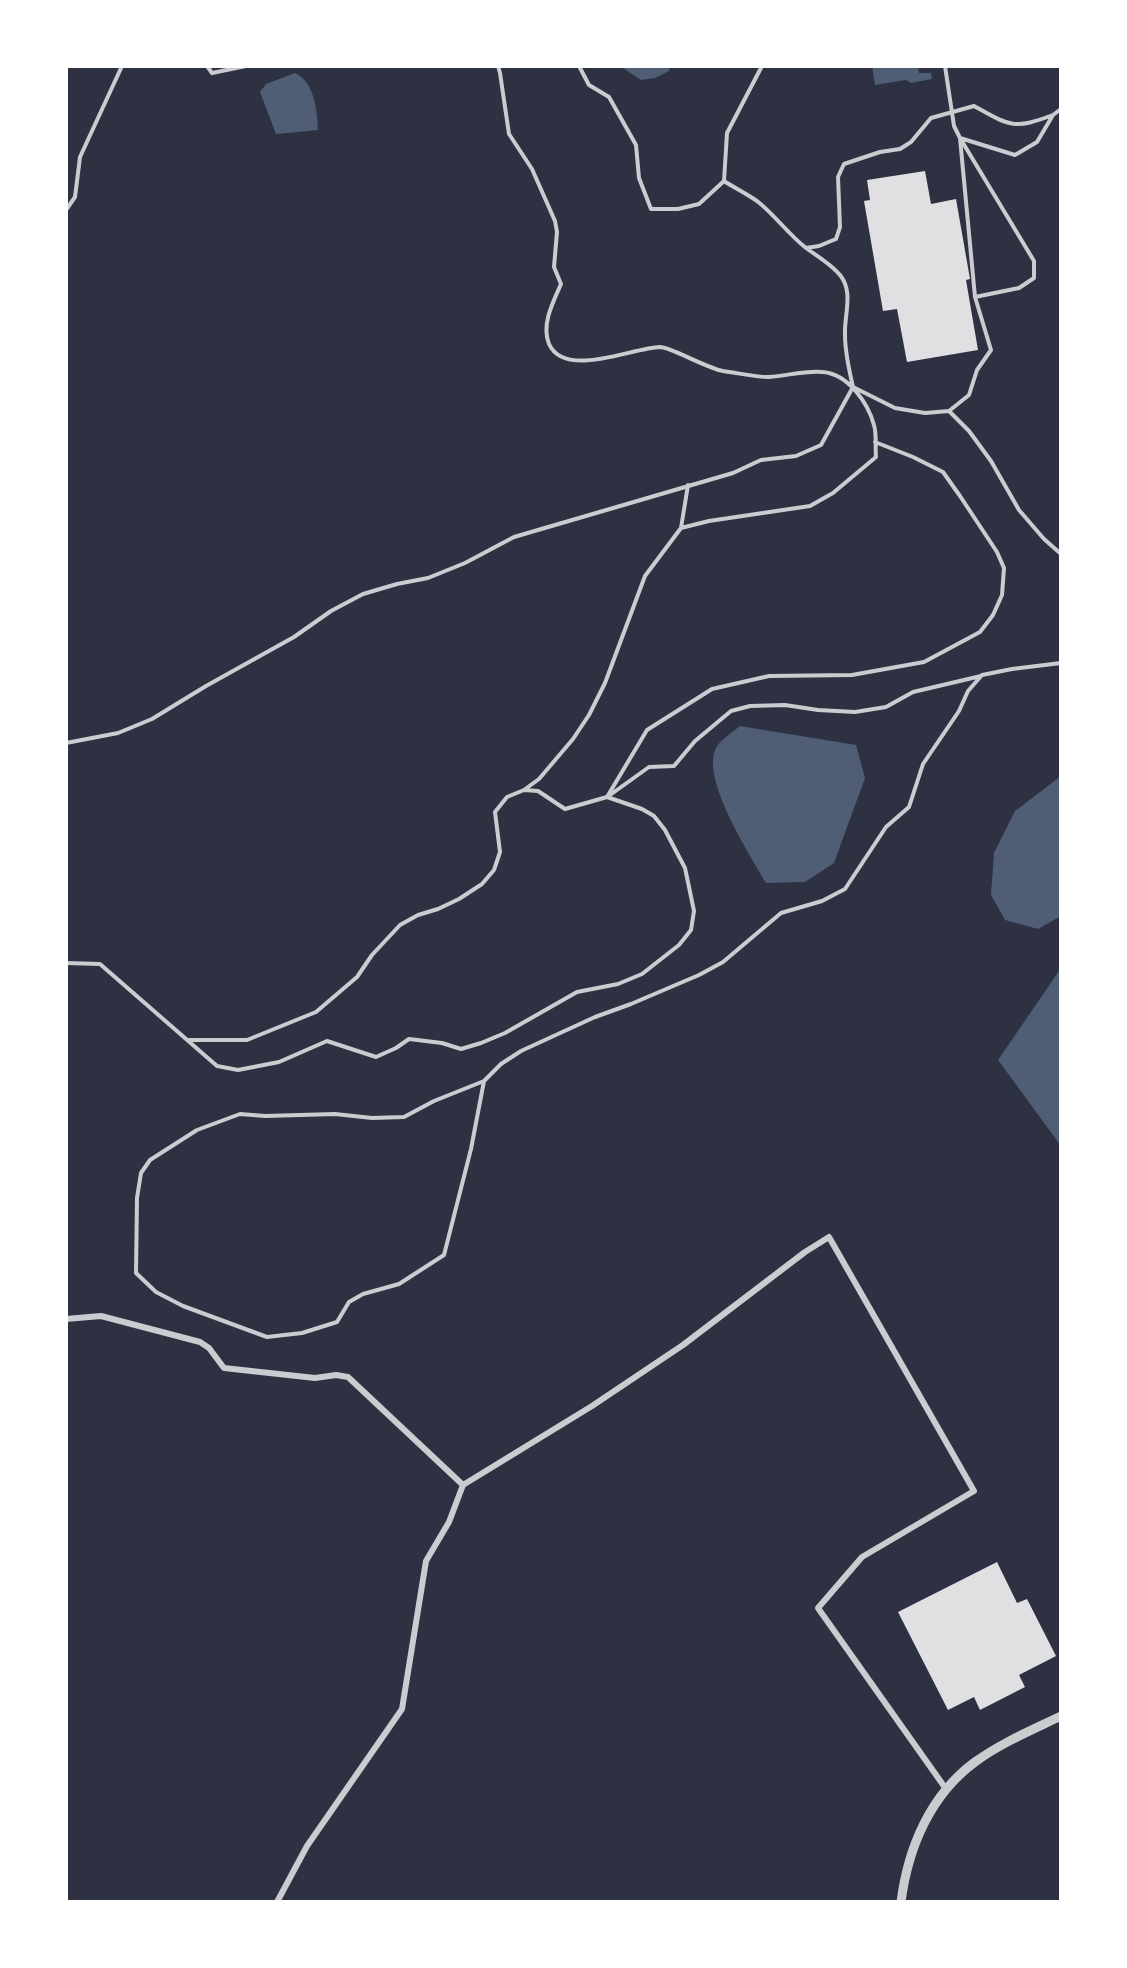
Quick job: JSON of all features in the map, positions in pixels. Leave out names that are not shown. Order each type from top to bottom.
[{"type":"street","points":[[277,1902],[307,1846],[402,1709],[426,1562],[449,1522],[463,1485],[592,1406],[683,1345],[805,1252],[829,1237],[974,1491],[862,1557],[818,1608],[946,1789]]},
{"type":"street","points":[[66,1319],[101,1316],[200,1342],[208,1348],[224,1368],[315,1378],[348,1377],[378,1402],[463,1485]]},
{"type":"street","points":[[901,1902],[910,1854],[928,1815],[946,1789],[990,1752],[1061,1716]]},
{"type":"lane","points":[[66,210],[75,197],[80,156],[122,66]]},
{"type":"lane","points":[[208,66],[212,73],[246,66]]},
{"type":"lane","points":[[498,66],[510,134],[532,169],[555,221],[557,232],[554,267],[561,284],[545,334],[557,356],[574,362],[662,347],[714,369],[767,377],[824,372],[840,376],[853,387],[895,408],[925,413],[949,411],[969,395],[976,370],[991,350],[975,299],[960,138]]},
{"type":"lane","points":[[579,66],[589,85],[609,97],[636,145],[639,178],[651,209],[678,209],[699,204],[724,182],[727,133],[762,66]]},
{"type":"lane","points":[[945,66],[954,126],[1034,261],[1034,279],[1018,288],[975,299]]},
{"type":"lane","points":[[806,248],[819,246],[836,239],[840,226],[838,177],[843,164],[880,152],[900,149],[911,142],[931,118],[974,106],[1006,123],[1023,125],[1053,115]]},
{"type":"lane","points":[[960,138],[1014,154],[1037,142],[1053,115],[1061,108]]},
{"type":"lane","points":[[681,528],[709,521],[810,506],[834,493],[876,457],[875,426],[853,387],[844,334],[848,308],[847,291],[841,276],[791,236],[758,202],[724,182]]},
{"type":"lane","points":[[66,743],[118,733],[152,719],[294,637],[331,611],[363,594],[428,578],[465,563],[514,537],[733,473],[761,460],[796,456],[821,445],[853,387]]},
{"type":"lane","points":[[949,411],[969,431],[991,461],[1019,510],[1044,539],[1061,554]]},
{"type":"lane","points":[[607,797],[647,730],[712,689],[769,676],[852,675],[924,662],[980,632],[993,615],[1002,594],[1004,568],[997,552],[960,496],[943,472],[913,456],[875,442]]},
{"type":"lane","points":[[188,1040],[247,1040],[316,1012],[357,977],[372,956],[400,925],[418,915],[459,899],[482,884],[494,870],[500,852],[495,812],[507,797],[524,790],[539,778],[573,739],[589,715],[604,683],[645,576],[681,528],[688,485]]},
{"type":"lane","points":[[524,790],[538,791],[565,809],[607,797],[649,767],[674,766],[695,741],[730,711],[750,706],[785,705],[828,711],[876,709],[886,707],[913,692],[1012,669],[1061,663]]},
{"type":"lane","points":[[484,1081],[471,1149],[444,1255],[399,1284],[363,1294],[349,1302],[337,1322],[302,1333],[267,1337],[183,1306],[156,1292],[136,1273],[137,1198],[141,1173],[150,1160],[197,1130],[240,1114],[265,1116],[335,1114],[372,1118],[404,1116],[484,1081],[501,1064],[521,1051],[595,1017],[675,986],[723,962],[781,913],[822,901],[845,888],[886,827],[909,807],[923,764],[959,711],[968,691],[982,675]]},
{"type":"lane","points":[[66,963],[100,964],[217,1066],[238,1070],[279,1062],[327,1041],[376,1057],[409,1039],[442,1043],[461,1049],[481,1043],[505,1033],[577,992],[618,984],[642,974],[679,945],[691,930],[694,911],[685,868],[665,830],[654,816],[642,809],[607,797]]},
{"type":"water","points":[[620,66],[670,66],[669,71],[655,78],[641,80]]},
{"type":"water","points":[[872,66],[918,66],[919,73],[931,73],[932,79],[875,85]]},
{"type":"water","points":[[295,73],[307,83],[311,90],[316,106],[318,130],[276,134],[260,92],[266,84]]},
{"type":"water","points":[[740,726],[856,745],[865,778],[834,863],[805,882],[766,883],[739,836],[721,797],[713,761],[716,748]]},
{"type":"water","points":[[1061,776],[1061,916],[1038,929],[1005,920],[991,895],[994,853],[1015,811]]},
{"type":"water","points":[[1061,968],[1061,1146],[998,1060]]},
{"type":"building","points":[[925,171],[931,204],[956,199],[970,279],[966,280],[978,350],[907,362],[897,309],[883,311],[864,201],[870,200],[867,180]]},
{"type":"building","points":[[997,1562],[1017,1603],[1027,1599],[1056,1656],[1019,1675],[1025,1687],[980,1710],[974,1697],[948,1710],[898,1612]]}]
